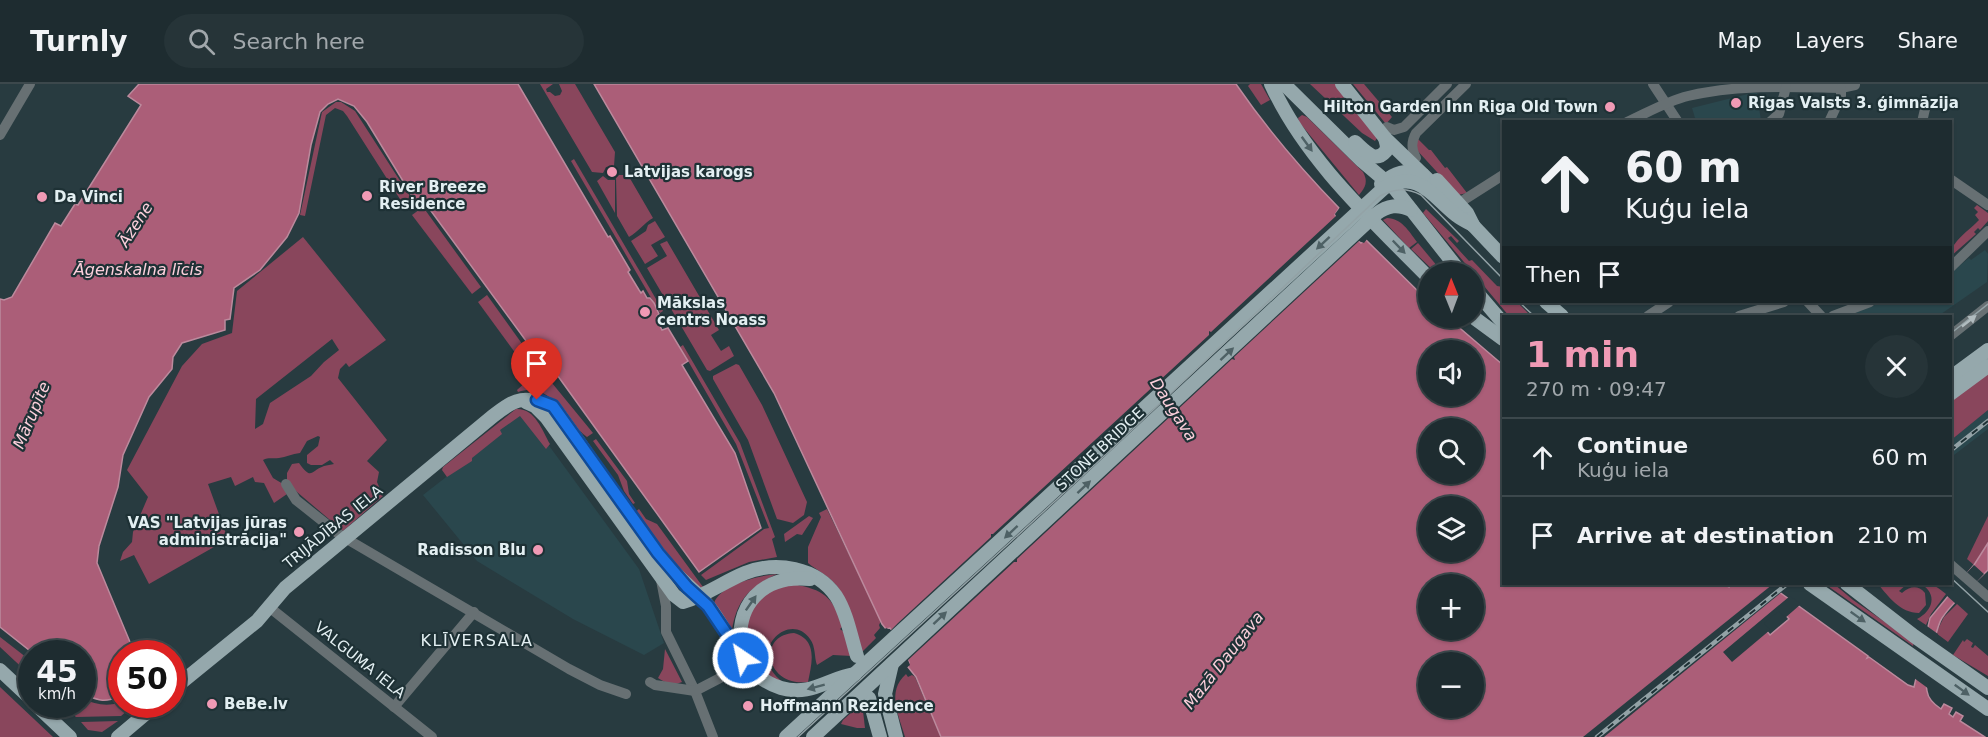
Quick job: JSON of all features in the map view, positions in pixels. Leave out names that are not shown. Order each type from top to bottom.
[{"type":"main road","points":[[1292,84],[1339,129],[1372,156],[1384,155],[1387,146],[1386,133]]},
{"type":"main road","points":[[1343,84],[1425,175],[1502,255]]},
{"type":"main road","points":[[1277,87],[1286,100],[1307,107],[1387,183],[1452,262]]},
{"type":"main road","points":[[1277,87],[1292,123],[1317,158],[1418,266]]},
{"type":"main road","points":[[1386,133],[1416,158],[1459,203],[1473,225]]},
{"type":"main road","points":[[1369,198],[1375,184],[1372,171]]},
{"type":"main road","name":"STONE BRIDGE","points":[[786,737],[890,644],[1369,198],[1403,171],[1425,175]]},
{"type":"main road","points":[[1387,183],[1402,181],[1421,185],[1457,216],[1473,225]]},
{"type":"main road","name":"STONE BRIDGE","points":[[813,737],[1376,214],[1384,208],[1393,206],[1402,206],[1411,210]]},
{"type":"main road","points":[[1484,301],[1501,320]]},
{"type":"main road","points":[[1484,325],[1502,338]]},
{"type":"main road","points":[[1952,373],[1988,350]]},
{"type":"main road","points":[[1952,393],[1988,366]]},
{"type":"main road","name":"TRIJĀDĪBAS IELA","points":[[186,678],[256,621],[285,588],[509,403],[522,399],[537,400],[553,406],[580,455]]},
{"type":"main road","points":[[580,455],[659,574],[674,595],[683,602],[699,597],[745,573],[766,568],[793,568],[819,579],[839,601],[857,656]]},
{"type":"main road","points":[[580,455],[658,553],[708,606],[745,661],[765,681],[780,688],[796,690],[820,687],[843,676],[855,674]]},
{"type":"main road","points":[[745,661],[739,635],[740,624],[747,605],[753,598],[768,586],[786,579],[819,579]]},
{"type":"main road","points":[[1811,585],[1988,709]]},
{"type":"main road","points":[[1848,585],[1914,636],[1986,686]]},
{"type":"main road","points":[[895,660],[885,694],[896,737]]},
{"type":"main road","points":[[0,670],[18,687]]},
{"type":"main road","points":[[869,698],[880,737]]},
{"type":"main road","points":[[50,718],[70,737]]},
{"type":"main road","points":[[118,737],[141,718]]},
{"type":"street","points":[[0,135],[30,84]]},
{"type":"street","points":[[1386,133],[1404,127],[1447,84]]},
{"type":"street","points":[[1416,158],[1412,150],[1412,140],[1416,133],[1466,84]]},
{"type":"street","points":[[1653,84],[1677,120]]},
{"type":"street","points":[[1632,120],[1685,97],[1725,88],[1744,86],[1841,88],[1855,85]]},
{"type":"street","points":[[1772,120],[1779,114],[1786,87]]},
{"type":"street","points":[[1830,120],[1841,96],[1841,88]]},
{"type":"street","points":[[1922,120],[1925,109]]},
{"type":"street","points":[[1459,203],[1502,176]]},
{"type":"street","points":[[1952,180],[1988,205]]},
{"type":"street","points":[[1952,266],[1988,231]]},
{"type":"street","points":[[1650,315],[1668,303]]},
{"type":"street","points":[[1742,315],[1781,303]]},
{"type":"street","points":[[1809,303],[1820,315]]},
{"type":"street","points":[[1836,315],[1867,303]]},
{"type":"street","points":[[1952,334],[1988,306]]},
{"type":"street","points":[[286,484],[296,500],[340,535],[569,669],[600,686],[626,694]]},
{"type":"street","points":[[1952,566],[1962,578],[1988,596]]},
{"type":"street","points":[[659,574],[664,589],[666,632],[695,691],[713,737]]},
{"type":"street","points":[[1952,574],[1962,578]]},
{"type":"street","points":[[666,632],[672,613],[683,602]]},
{"type":"street","name":"VALGUMA IELA","points":[[269,607],[432,737]]},
{"type":"street","points":[[394,707],[474,612]]},
{"type":"street","points":[[652,683],[695,691],[745,661]]},
{"type":"shaded area","points":[[540,84],[553,84],[546,89],[555,96],[560,95],[562,91],[559,84],[575,84],[615,152],[614,166],[606,167],[603,173],[592,172]]},
{"type":"shaded area","points":[[1261,84],[1270,100],[1261,105],[1248,86]]},
{"type":"shaded area","points":[[1310,84],[1336,84],[1379,135],[1375,141],[1362,133]]},
{"type":"shaded area","points":[[1353,84],[1364,84],[1392,117],[1386,124]]},
{"type":"shaded area","name":"Rīgas Valsts 3. ģimnāzija","points":[[1757,93],[1761,120],[1696,120],[1692,108]]},
{"type":"shaded area","points":[[336,102],[341,102],[355,111],[415,204],[409,209],[405,207],[347,116],[343,111],[335,108],[326,115],[305,216],[300,215],[322,112]]},
{"type":"shaded area","points":[[1302,115],[1307,117],[1363,172],[1366,184],[1359,195],[1299,122],[1298,118]]},
{"type":"shaded area","points":[[1417,138],[1431,150],[1445,168],[1447,167],[1467,193],[1458,195],[1415,148]]},
{"type":"shaded area","points":[[574,159],[663,311],[660,313],[571,161]]},
{"type":"shaded area","points":[[619,175],[628,175],[653,218],[629,237],[617,216],[616,178]]},
{"type":"shaded area","points":[[603,176],[608,180],[615,180],[615,213],[597,181]]},
{"type":"shaded area","points":[[1977,205],[1988,213],[1988,221],[1980,230],[1978,228],[1974,232],[1976,234],[1952,255],[1953,246],[1979,220],[1975,215],[1978,212],[1974,208]]},
{"type":"shaded area","points":[[423,207],[481,287],[472,294],[412,215]]},
{"type":"shaded area","points":[[1426,209],[1459,241],[1457,243],[1451,236],[1448,238],[1469,261],[1474,262],[1464,262],[1423,213]]},
{"type":"shaded area","points":[[1387,218],[1401,223],[1417,242],[1409,248],[1383,220]]},
{"type":"shaded area","points":[[655,221],[665,237],[651,245],[658,256],[645,264],[631,241],[646,231],[648,225]]},
{"type":"shaded area","points":[[303,237],[386,340],[349,367],[346,363],[340,369],[338,378],[387,440],[367,461],[379,472],[377,482],[383,496],[343,531],[297,492],[287,482],[287,473],[292,464],[299,463],[306,472],[311,473],[334,464],[330,460],[322,465],[307,463],[307,455],[318,446],[320,437],[318,436],[307,441],[300,453],[263,460],[273,478],[283,484],[287,494],[274,503],[264,483],[255,482],[253,477],[235,486],[231,477],[208,484],[228,539],[149,584],[134,555],[120,561],[123,552],[132,542],[133,532],[148,497],[127,470],[182,366],[202,344],[232,333],[237,291]],"holes":[[[332,339],[339,350],[311,376],[270,403],[263,424],[255,429],[256,399]]]},
{"type":"shaded area","points":[[667,241],[719,330],[711,335],[721,351],[729,346],[734,356],[710,371],[707,370],[647,268],[667,256],[660,244]]},
{"type":"shaded area","points":[[1418,243],[1434,262],[1425,262],[1411,249]]},
{"type":"shaded area","points":[[1985,250],[1988,254],[1987,282],[1942,315],[1850,315],[1880,303],[1952,303],[1952,271],[1969,258],[1971,260]]},
{"type":"shaded area","points":[[1484,272],[1497,286],[1502,287],[1502,303],[1518,303],[1530,315],[1508,315],[1484,286]]},
{"type":"shaded area","points":[[487,295],[533,359],[524,365],[478,302]]},
{"type":"shaded area","points":[[683,345],[740,443],[775,537],[772,539],[777,557],[749,562],[706,580],[701,575],[764,529],[769,528],[736,444],[680,347]]},
{"type":"shaded area","points":[[736,364],[739,365],[762,405],[807,502],[804,515],[793,523],[777,519],[748,440],[713,379],[713,376]]},
{"type":"shaded area","points":[[1988,373],[1988,410],[1952,439],[1952,400]]},
{"type":"shaded area","points":[[526,382],[552,383],[593,433],[587,437],[557,404],[540,392],[530,390],[518,392],[517,390]]},
{"type":"shaded area","points":[[516,409],[528,412],[537,421],[550,444],[546,449],[520,416],[500,430],[502,434],[472,458],[472,461],[447,477],[442,470],[443,467]]},
{"type":"shaded area","points":[[523,410],[639,569],[664,643],[644,655],[573,619],[477,561],[423,495],[450,474],[445,467]]},
{"type":"shaded area","points":[[1988,410],[1988,429],[1952,456],[1952,439]]},
{"type":"shaded area","points":[[596,439],[627,481],[629,494],[635,503],[633,504],[624,491],[618,475],[593,441]]},
{"type":"shaded area","points":[[639,509],[646,519],[657,524],[703,587],[699,587],[669,559],[634,513]]},
{"type":"shaded area","points":[[827,509],[881,621],[880,628],[874,635],[876,638],[861,653],[848,609],[837,586],[808,563],[808,547],[821,517],[819,513]]},
{"type":"shaded area","points":[[809,516],[813,518],[802,535],[797,534],[785,542],[784,534]]},
{"type":"shaded area","points":[[1988,516],[1988,543],[1974,565],[1967,559]]},
{"type":"shaded area","points":[[777,574],[759,584],[746,595],[737,610],[732,630],[714,603],[718,596],[741,582]]},
{"type":"shaded area","points":[[793,584],[820,592],[831,601],[843,626],[840,629],[844,632],[852,656],[833,655],[817,665],[810,639],[801,631],[791,629],[782,632],[769,648],[768,660],[772,672],[784,683],[772,680],[752,662],[746,650],[749,610],[768,591]]},
{"type":"shaded area","points":[[1826,585],[1835,585],[1914,642],[1913,646]]},
{"type":"shaded area","points":[[1879,585],[1906,585],[1899,591],[1902,593],[1911,588],[1917,588],[1925,593],[1926,605],[1919,613],[1912,612],[1900,607]]},
{"type":"shaded area","points":[[1922,585],[1935,586],[1946,594],[1926,625],[1917,619],[1930,607],[1931,597]]},
{"type":"shaded area","points":[[1957,604],[1968,614],[1948,642],[1936,633],[1944,617]]},
{"type":"shaded area","points":[[794,633],[807,641],[812,653],[808,682],[782,677],[771,660],[771,651],[775,642],[782,636]]},
{"type":"shaded area","points":[[0,637],[18,651],[18,664],[0,647]]},
{"type":"shaded area","points":[[1967,639],[1973,643],[1971,647],[1975,645],[1988,656],[1988,676],[1953,655],[1963,640],[1964,642]]},
{"type":"shaded area","points":[[665,649],[682,682],[669,683],[658,678],[663,669]]},
{"type":"shaded area","points":[[906,674],[908,677],[912,675],[915,677],[941,737],[905,737],[897,712],[895,696],[900,681]]},
{"type":"shaded area","points":[[0,687],[18,704],[18,718],[33,718],[53,737],[0,737]]},
{"type":"shaded area","points":[[96,703],[108,704],[108,716],[96,717]]},
{"type":"shaded area","points":[[862,703],[865,728],[841,724],[843,720]]},
{"type":"shaded area","points":[[118,721],[102,732],[88,730],[81,722]]},
{"type":"water","name":"Āgenskalna līcis","points":[[139,84],[518,84],[608,237],[610,236],[630,270],[628,272],[639,290],[641,293],[643,291],[654,303],[659,314],[657,316],[663,324],[660,326],[662,330],[668,328],[688,361],[682,365],[735,453],[761,528],[699,572],[555,372],[544,358],[540,360],[423,200],[417,204],[367,122],[354,106],[338,99],[328,104],[320,112],[311,145],[299,213],[287,237],[260,270],[234,288],[230,319],[225,320],[225,330],[182,343],[173,357],[172,369],[149,397],[123,455],[118,487],[99,546],[97,563],[129,640],[108,640],[108,700],[96,698],[96,640],[18,641],[0,627],[0,299],[12,297],[55,223],[61,226],[75,204],[78,205],[141,105],[128,96]]},
{"type":"water","points":[[594,84],[1236,84],[1285,148],[1339,208],[1335,215],[1361,243],[1366,240],[1418,291],[1418,328],[1460,328],[1474,340],[1418,340],[1418,406],[1484,406],[1484,349],[1502,364],[1502,585],[1725,585],[1729,587],[1729,585],[1769,585],[1868,656],[1867,658],[1869,657],[1914,687],[1930,618],[1974,565],[1988,543],[1988,570],[1942,618],[1927,676],[1927,691],[1934,704],[1941,709],[1944,704],[1952,708],[1949,714],[1953,717],[1956,712],[1963,716],[1960,721],[1985,737],[941,737],[916,677],[908,667],[909,662],[890,628],[886,629],[774,393]],"holes":[[[1779,607],[1789,619],[1770,635],[1760,623]]]},
{"type":"pier","points":[[1341,206],[1342,209],[1338,214],[1362,240],[1365,237],[1368,238],[1364,243],[1359,241],[1234,357],[1235,360],[1232,359],[1017,559],[1017,562],[1014,562],[908,660],[910,665],[905,669],[907,664],[888,631],[883,631],[886,628],[891,630],[991,537],[991,534],[1209,335],[1209,331],[1211,332],[1336,216]]},
{"type":"pier","points":[[1974,565],[1984,574],[1956,604],[1946,595]]},
{"type":"pier","points":[[1772,585],[1783,591],[1604,737],[1583,737]]},
{"type":"pier","points":[[1790,596],[1801,604],[1785,618],[1779,611],[1764,623],[1770,630],[1732,662],[1723,652]]},
{"type":"pier","points":[[1924,624],[1938,634],[1929,689],[1914,678]]},
{"type":"tram line","points":[[798,737],[1115,446],[1380,196],[1401,190],[1421,195],[1502,278]]},
{"type":"tram line","points":[[1520,303],[1533,315]]},
{"type":"tram line","points":[[1952,332],[1988,304]]},
{"type":"tram line","points":[[1952,579],[1988,612]]},
{"type":"railway","points":[[1952,449],[1988,421]]},
{"type":"railway","points":[[1597,737],[1786,585]]},
{"type":"place","name":"Rīgas Valsts 3. ģimnāzija","points":[[1736,103]]},
{"type":"place","name":"Hilton Garden Inn Riga Old Town","points":[[1610,107]]},
{"type":"place","name":"Latvijas karogs","points":[[612,172]]},
{"type":"place","name":"River Breeze Residence","points":[[367,196]]},
{"type":"place","name":"Da Vinci","points":[[42,197]]},
{"type":"place","name":"Mākslas centrs Noass","points":[[645,312]]},
{"type":"place","name":"VAS \"Latvijas jūras administrācija\"","points":[[299,532]]},
{"type":"place","name":"Radisson Blu","points":[[538,550]]},
{"type":"place","name":"BeBe.lv","points":[[212,704]]},
{"type":"place","name":"Hoffmann Rezidence","points":[[748,706]]},
{"type":"district","name":"KLĪVERSALA","points":[[477,640]]},
{"type":"route","points":[[537,400],[553,406],[658,553],[687,587],[708,606],[743,658]]},
{"type":"water label","name":"Āzene","points":[[135,224]]},
{"type":"water label","name":"Daugava","points":[[1174,409]]},
{"type":"water label","name":"Mārupīte","points":[[31,415]]},
{"type":"water label","name":"Mazā Daugava","points":[[1223,660]]}]
